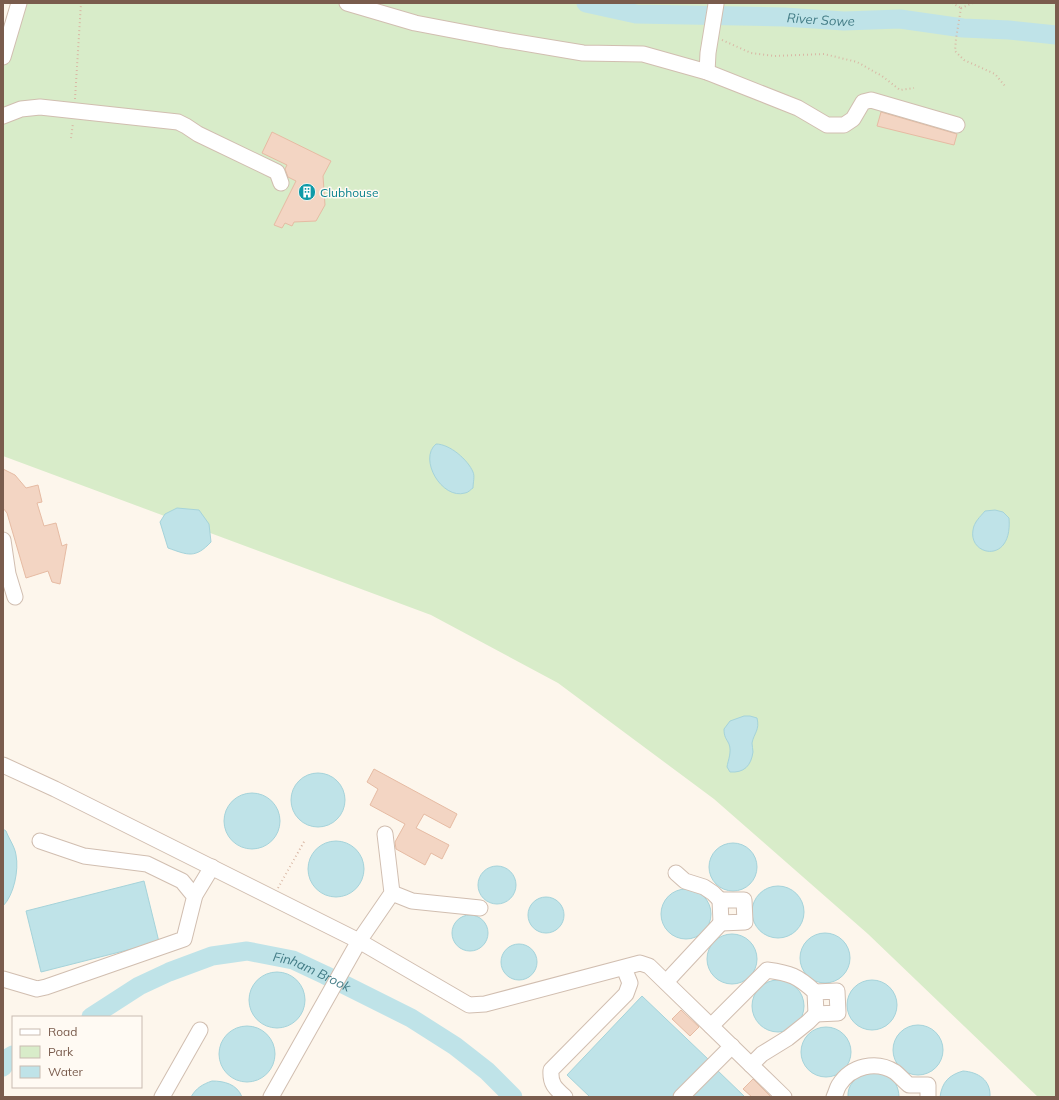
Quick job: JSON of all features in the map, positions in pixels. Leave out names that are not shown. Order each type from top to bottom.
[{"type":"lane","points":[[3,57],[19,3]]},
{"type":"lane","points":[[347,3],[415,23],[583,53],[643,54],[707,72],[798,108],[827,125],[844,125],[853,119],[863,102],[871,100],[956,125]]},
{"type":"lane","points":[[707,72],[708,53],[716,4]]},
{"type":"lane","points":[[3,116],[21,109],[40,107],[178,122],[198,134],[277,172],[281,183]]},
{"type":"lane","points":[[3,540],[8,574],[15,597]]},
{"type":"lane","points":[[3,765],[55,789],[359,941],[469,1005],[485,1004],[640,963],[649,966],[784,1097]]},
{"type":"lane","points":[[271,1097],[359,941],[392,893],[385,834]]},
{"type":"lane","points":[[40,841],[84,856],[147,864],[182,881],[195,895]]},
{"type":"lane","points":[[3,979],[42,988],[184,938],[195,895],[212,867]]},
{"type":"lane","points":[[666,982],[720,923],[720,900],[704,887],[685,881],[676,872]]},
{"type":"lane","points":[[392,893],[412,901],[480,908]]},
{"type":"lane","points":[[720,900],[744,900],[745,922],[720,923]]},
{"type":"lane","points":[[565,1097],[555,1088],[550,1079],[551,1070],[626,994],[630,984],[624,968]]},
{"type":"lane","points":[[711,1026],[767,970],[792,974],[815,992],[837,991],[838,1013],[816,1014],[788,1038],[762,1054],[751,1065]]},
{"type":"lane","points":[[815,992],[816,1014]]},
{"type":"lane","points":[[162,1097],[200,1030]]},
{"type":"lane","points":[[681,1097],[732,1046]]},
{"type":"lane","points":[[834,1097],[839,1085],[849,1074],[860,1068],[871,1066],[882,1067],[894,1072],[909,1091],[928,1085],[928,1097]]},
{"type":"path","points":[[71,138],[80,3]]},
{"type":"path","points":[[952,3],[961,8]]},
{"type":"path","points":[[961,8],[973,3]]},
{"type":"path","points":[[961,8],[955,51],[964,60],[995,74],[1005,86]]},
{"type":"path","points":[[712,29],[716,38],[751,53],[774,56],[824,54],[857,62],[882,76],[900,90],[914,88]]},
{"type":"path","points":[[272,897],[305,840]]},
{"type":"green space","points":[[24,3],[1056,3],[1056,1097],[1038,1097],[868,934],[714,799],[558,683],[431,615],[3,456],[3,55]]},
{"type":"water","points":[[436,444],[453,450],[471,467],[474,475],[473,488],[468,492],[456,494],[441,485],[435,477],[431,468],[430,459],[431,451]]},
{"type":"water","points":[[177,508],[199,510],[209,524],[211,542],[196,553],[186,554],[168,548],[160,522],[165,514]]},
{"type":"water","points":[[995,510],[1003,512],[1009,518],[1008,533],[1004,543],[998,549],[991,551],[983,550],[977,546],[973,539],[973,530],[975,524],[985,511]]},
{"type":"water","points":[[744,716],[757,718],[758,722],[752,743],[753,752],[751,761],[743,770],[730,772],[727,767],[730,747],[725,736],[724,729],[730,721]]},
{"type":"water","points":[[313,773],[323,773],[333,777],[341,785],[345,795],[345,805],[341,815],[333,823],[323,827],[313,827],[303,823],[295,815],[291,805],[291,795],[295,785],[303,777]]},
{"type":"water","points":[[246,793],[258,793],[272,801],[280,815],[278,832],[272,841],[258,849],[246,849],[236,844],[229,837],[224,827],[224,815],[229,805],[236,798]]},
{"type":"water","points":[[3,829],[6,831],[14,849],[17,868],[13,889],[3,906]]},
{"type":"water","points":[[336,841],[347,843],[356,849],[362,858],[364,869],[362,880],[356,889],[347,895],[336,897],[325,895],[316,889],[310,880],[308,869],[310,858],[316,849],[325,843]]},
{"type":"water","points":[[728,843],[738,843],[747,847],[753,853],[756,858],[756,876],[747,887],[738,891],[728,891],[719,887],[713,881],[709,872],[709,862],[713,853],[719,847]]},
{"type":"water","points":[[497,866],[510,872],[516,885],[510,898],[497,904],[484,898],[478,885],[484,872]]},
{"type":"water","points":[[144,881],[159,942],[41,972],[26,911]]},
{"type":"water","points":[[778,886],[788,888],[796,894],[802,902],[804,912],[802,922],[796,930],[788,936],[778,938],[768,936],[760,930],[754,922],[752,912],[754,902],[760,894],[768,888]]},
{"type":"water","points":[[681,889],[691,889],[704,896],[711,909],[711,919],[704,932],[691,939],[681,939],[672,935],[665,928],[661,919],[661,909],[665,900],[672,893]]},
{"type":"water","points":[[549,897],[559,902],[563,908],[563,922],[559,928],[553,932],[543,933],[533,928],[529,922],[528,912],[533,902],[539,898]]},
{"type":"water","points":[[474,915],[483,920],[487,926],[487,940],[483,946],[474,951],[466,951],[457,946],[453,940],[452,929],[457,920],[463,916]]},
{"type":"water","points":[[825,933],[839,937],[846,944],[850,958],[846,972],[839,979],[825,983],[811,979],[804,972],[800,958],[804,944],[811,937]]},
{"type":"water","points":[[727,934],[737,934],[750,941],[757,954],[757,964],[750,977],[737,984],[727,984],[718,980],[711,973],[707,964],[707,954],[711,945],[718,938]]},
{"type":"water","points":[[523,944],[532,949],[536,955],[536,969],[532,975],[523,980],[515,980],[506,975],[502,969],[501,958],[506,949],[512,945]]},
{"type":"water","points":[[272,972],[282,972],[297,980],[303,989],[305,1000],[303,1011],[297,1020],[282,1028],[272,1028],[261,1023],[254,1016],[249,1005],[249,995],[254,984],[261,977]]},
{"type":"water","points":[[773,980],[783,980],[792,984],[800,992],[804,1001],[804,1011],[800,1020],[792,1028],[783,1032],[773,1032],[764,1028],[756,1020],[752,1011],[752,1001],[756,992],[764,984]]},
{"type":"water","points":[[872,980],[881,982],[890,987],[895,996],[897,1005],[895,1014],[890,1023],[881,1028],[872,1030],[863,1028],[854,1023],[849,1014],[847,1005],[849,996],[854,987],[863,982]]},
{"type":"water","points":[[642,996],[709,1060],[674,1097],[590,1097],[567,1075]]},
{"type":"water","points":[[913,1025],[923,1025],[936,1032],[943,1045],[943,1055],[936,1068],[923,1075],[913,1075],[904,1071],[897,1064],[893,1055],[893,1045],[897,1036],[904,1029]]},
{"type":"water","points":[[247,1026],[258,1028],[267,1034],[273,1043],[275,1054],[273,1065],[267,1074],[258,1080],[247,1082],[236,1080],[227,1074],[221,1065],[219,1054],[221,1043],[227,1034],[236,1028]]},
{"type":"water","points":[[821,1027],[831,1027],[844,1034],[851,1047],[851,1057],[844,1070],[831,1077],[821,1077],[812,1073],[805,1066],[801,1057],[801,1047],[805,1038],[812,1031]]},
{"type":"water","points":[[717,1070],[745,1097],[690,1097]]},
{"type":"water","points":[[963,1071],[974,1073],[982,1078],[988,1086],[990,1097],[940,1097],[944,1083],[950,1077]]},
{"type":"water","points":[[866,1072],[881,1072],[888,1075],[897,1087],[899,1097],[848,1097],[849,1089],[853,1082]]},
{"type":"water","points":[[212,1081],[230,1084],[237,1089],[242,1097],[191,1097],[200,1087]]},
{"type":"building","points":[[881,112],[957,134],[954,145],[877,126]]},
{"type":"building","name":"Clubhouse","points":[[272,132],[331,161],[323,176],[325,205],[316,221],[294,222],[292,226],[285,223],[282,228],[274,225],[296,181],[288,177],[285,169],[287,165],[262,153]]},
{"type":"building","points":[[3,469],[15,475],[26,488],[38,485],[42,502],[37,503],[44,526],[56,523],[62,546],[67,544],[60,584],[52,582],[48,571],[26,578],[7,513],[3,508]]},
{"type":"building","points":[[374,769],[457,814],[450,828],[424,814],[416,828],[449,845],[442,859],[431,853],[425,865],[396,849],[395,842],[405,824],[370,805],[378,789],[367,782]]},
{"type":"building","points":[[681,1010],[699,1027],[690,1036],[672,1019]]},
{"type":"building","points":[[753,1079],[771,1097],[752,1097],[743,1089]]},
{"type":"waterway","name":"River Sowe","points":[[586,3],[636,14],[784,17],[844,21],[900,19],[963,28],[1009,30],[1056,35]]},
{"type":"waterway","name":"Finham Brook","points":[[93,1016],[139,986],[169,972],[212,956],[247,951],[293,960],[411,1018],[455,1046],[487,1071],[513,1097]]},
{"type":"waterway","name":"Finham Brook","points":[[3,1067],[8,1058],[12,1056]]},
{"type":"place","name":"Clubhouse","points":[[307,192]]}]
